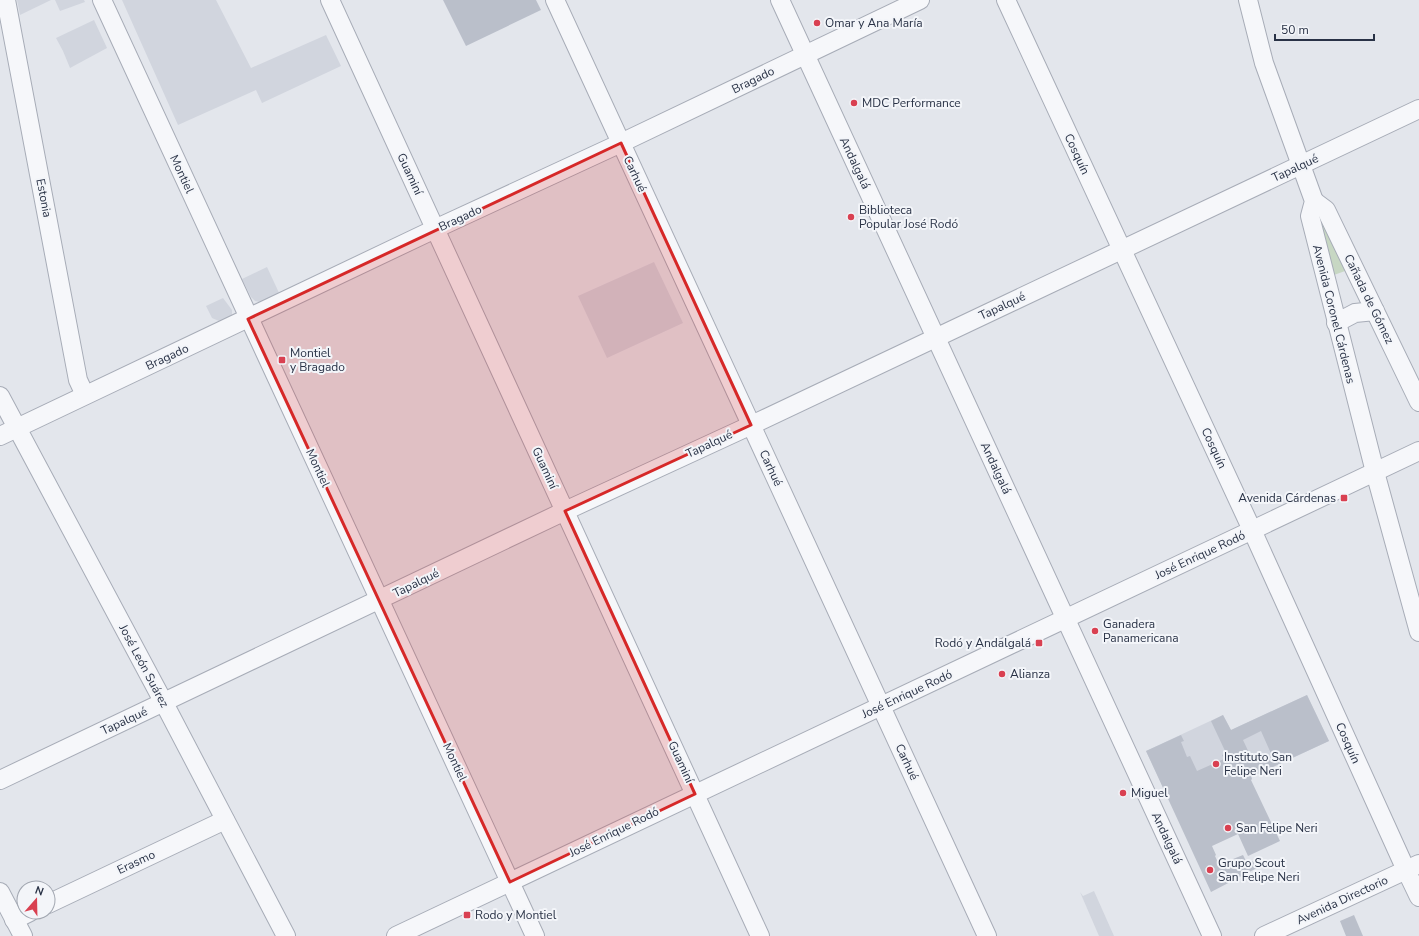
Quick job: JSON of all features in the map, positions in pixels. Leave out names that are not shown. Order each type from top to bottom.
[{"type":"street","name":"Estonia","points":[[6,0],[78,380],[85,395]]},
{"type":"street","name":"Montiel","points":[[102,0],[248,319],[535,936]]},
{"type":"street","name":"Guaminí","points":[[330,0],[760,936]]},
{"type":"street","name":"Carhué","points":[[555,0],[987,936]]},
{"type":"street","name":"Andalgalá","points":[[780,0],[1212,936]]},
{"type":"street","name":"Bragado","points":[[0,436],[920,0]]},
{"type":"street","name":"Cosquín","points":[[1006,0],[1252,530],[1412,867],[1419,897]]},
{"type":"street","points":[[1234,0],[1264,63]]},
{"type":"street","name":"Avenida Coronel Cárdenas","points":[[1248,0],[1264,63],[1314,201],[1310,216],[1336,323],[1419,632]]},
{"type":"street","name":"Tapalqué","points":[[0,780],[565,511],[751,425],[1419,109]]},
{"type":"street","name":"Cañada de Gómez","points":[[1314,201],[1326,210],[1419,402]]},
{"type":"street","points":[[1336,323],[1355,314],[1375,311]]},
{"type":"street","name":"José León Suárez","points":[[0,396],[164,702],[286,936]]},
{"type":"street","name":"José Enrique Rodó","points":[[396,936],[1419,451]]},
{"type":"street","name":"Erasmo","points":[[56,900],[225,820]]},
{"type":"street","name":"Avenida Directorio","points":[[1264,936],[1412,867]]},
{"type":"street","points":[[0,892],[23,936]]},
{"type":"highlighted area","points":[[621,143],[751,425],[565,511],[695,794],[510,882],[248,319]]},
{"type":"shaded area","points":[[17,0],[51,0],[20,15]]},
{"type":"shaded area","points":[[55,0],[84,0],[85,2],[60,11]]},
{"type":"shaded area","points":[[122,0],[216,0],[251,68],[326,35],[341,66],[262,103],[256,90],[178,125]]},
{"type":"shaded area","points":[[94,20],[107,48],[70,68],[56,38]]},
{"type":"shaded area","points":[[654,262],[683,323],[607,358],[578,296]]},
{"type":"shaded area","points":[[267,267],[280,295],[260,302],[255,301],[251,297],[242,279]]},
{"type":"shaded area","points":[[223,298],[232,310],[232,315],[226,324],[212,318],[206,306]]},
{"type":"shaded area","name":"Instituto San Felipe Neri","points":[[1307,695],[1329,741],[1176,814],[1146,751],[1223,715],[1231,730]]},
{"type":"shaded area","points":[[1094,891],[1114,936],[1099,936],[1080,892],[1083,896]]},
{"type":"green space","points":[[1318,214],[1320,215],[1345,271],[1334,275]]},
{"type":"building","points":[[443,0],[536,0],[541,10],[466,46]]},
{"type":"building","points":[[1307,695],[1329,741],[1251,777],[1251,780],[1280,841],[1248,856],[1238,834],[1212,846],[1221,869],[1230,865],[1228,861],[1243,855],[1247,863],[1253,861],[1257,868],[1211,892],[1146,751],[1181,735],[1184,741],[1181,742],[1187,757],[1190,756],[1197,771],[1224,759],[1222,755],[1226,753],[1211,721],[1223,715],[1231,730]],"holes":[[[1261,731],[1273,758],[1265,762],[1260,754],[1251,757],[1243,740]]]},
{"type":"building","points":[[1354,915],[1363,936],[1346,936],[1340,921]]},
{"type":"place","name":"Omar y Ana María","points":[[817,23]]},
{"type":"place","name":"MDC Performance","points":[[854,103]]},
{"type":"place","name":"Biblioteca Popular José Rodó","points":[[851,217]]},
{"type":"place","name":"Montiel y Bragado","points":[[282,360]]},
{"type":"place","name":"Avenida Cárdenas","points":[[1344,498]]},
{"type":"place","name":"Ganadera Panamericana","points":[[1095,631]]},
{"type":"place","name":"Rodó y Andalgalá","points":[[1039,643]]},
{"type":"place","name":"Alianza","points":[[1002,674]]},
{"type":"place","name":"Instituto San Felipe Neri","points":[[1216,764]]},
{"type":"place","name":"Miguel","points":[[1123,793]]},
{"type":"place","name":"San Felipe Neri","points":[[1228,828]]},
{"type":"place","name":"Grupo Scout San Felipe Neri","points":[[1210,870]]},
{"type":"place","name":"Rodo y Montiel","points":[[467,915]]}]
